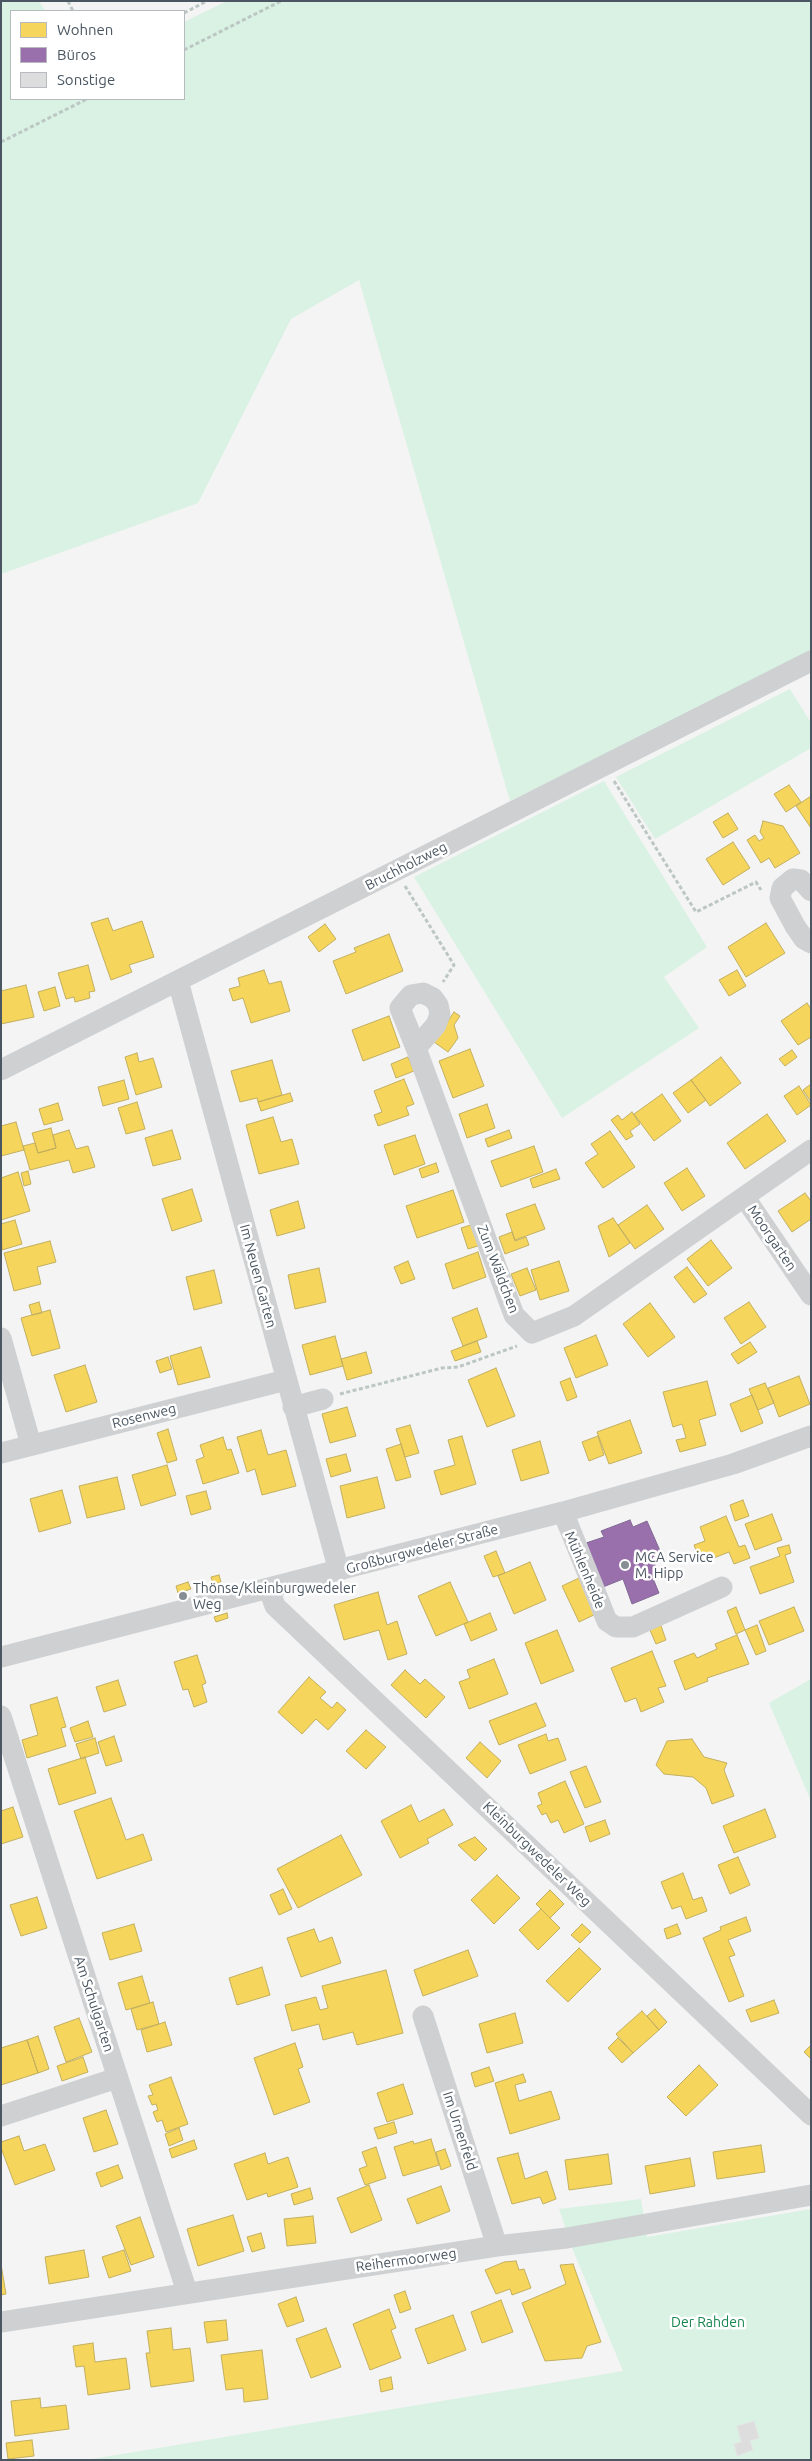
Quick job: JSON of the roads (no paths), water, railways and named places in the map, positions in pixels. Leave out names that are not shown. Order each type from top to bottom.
[{"type":"street","name":"Bruchholzweg","points":[[1,1070],[811,661]]},
{"type":"street","points":[[811,891],[801,880],[793,879],[782,888],[780,898],[795,926],[804,939],[811,943]]},
{"type":"street","name":"Im Neuen Garten","points":[[178,981],[339,1571]]},
{"type":"street","name":"Zum Wäldchen","points":[[416,1048],[436,1026],[440,1014],[438,1005],[433,998],[423,994],[411,996],[400,1008],[514,1315],[532,1333],[574,1316],[745,1198]]},
{"type":"street","name":"Moorgarten","points":[[811,1150],[745,1198],[811,1295]]},
{"type":"street","points":[[1,1338],[31,1445]]},
{"type":"street","name":"Rosenweg","points":[[1,1453],[286,1380]]},
{"type":"street","points":[[293,1407],[323,1399]]},
{"type":"street","name":"Großburgwedeler Straße","points":[[1,1657],[563,1512],[732,1464],[811,1436]]},
{"type":"street","name":"Mühlenheide","points":[[563,1512],[607,1621],[616,1627],[633,1627],[722,1587]]},
{"type":"street","name":"Kleinburgwedeler Weg","points":[[269,1589],[275,1606],[811,2115]]},
{"type":"street","name":"Am Schulgarten","points":[[1,1716],[187,2292]]},
{"type":"street","name":"Im Urnenfeld","points":[[423,2016],[497,2246]]},
{"type":"street","points":[[1,2116],[117,2078]]},
{"type":"street","name":"Reihermoorweg","points":[[1,2322],[187,2292],[497,2246],[567,2238],[811,2195]]},
{"type":"place","name":"MCA Service M. Hipp","points":[[625,1565]]},
{"type":"place","name":"Thönse/Kleinburgwedeler Weg","points":[[183,1596]]},
{"type":"park label","name":"Der Rahden","points":[[708,2322]]}]
